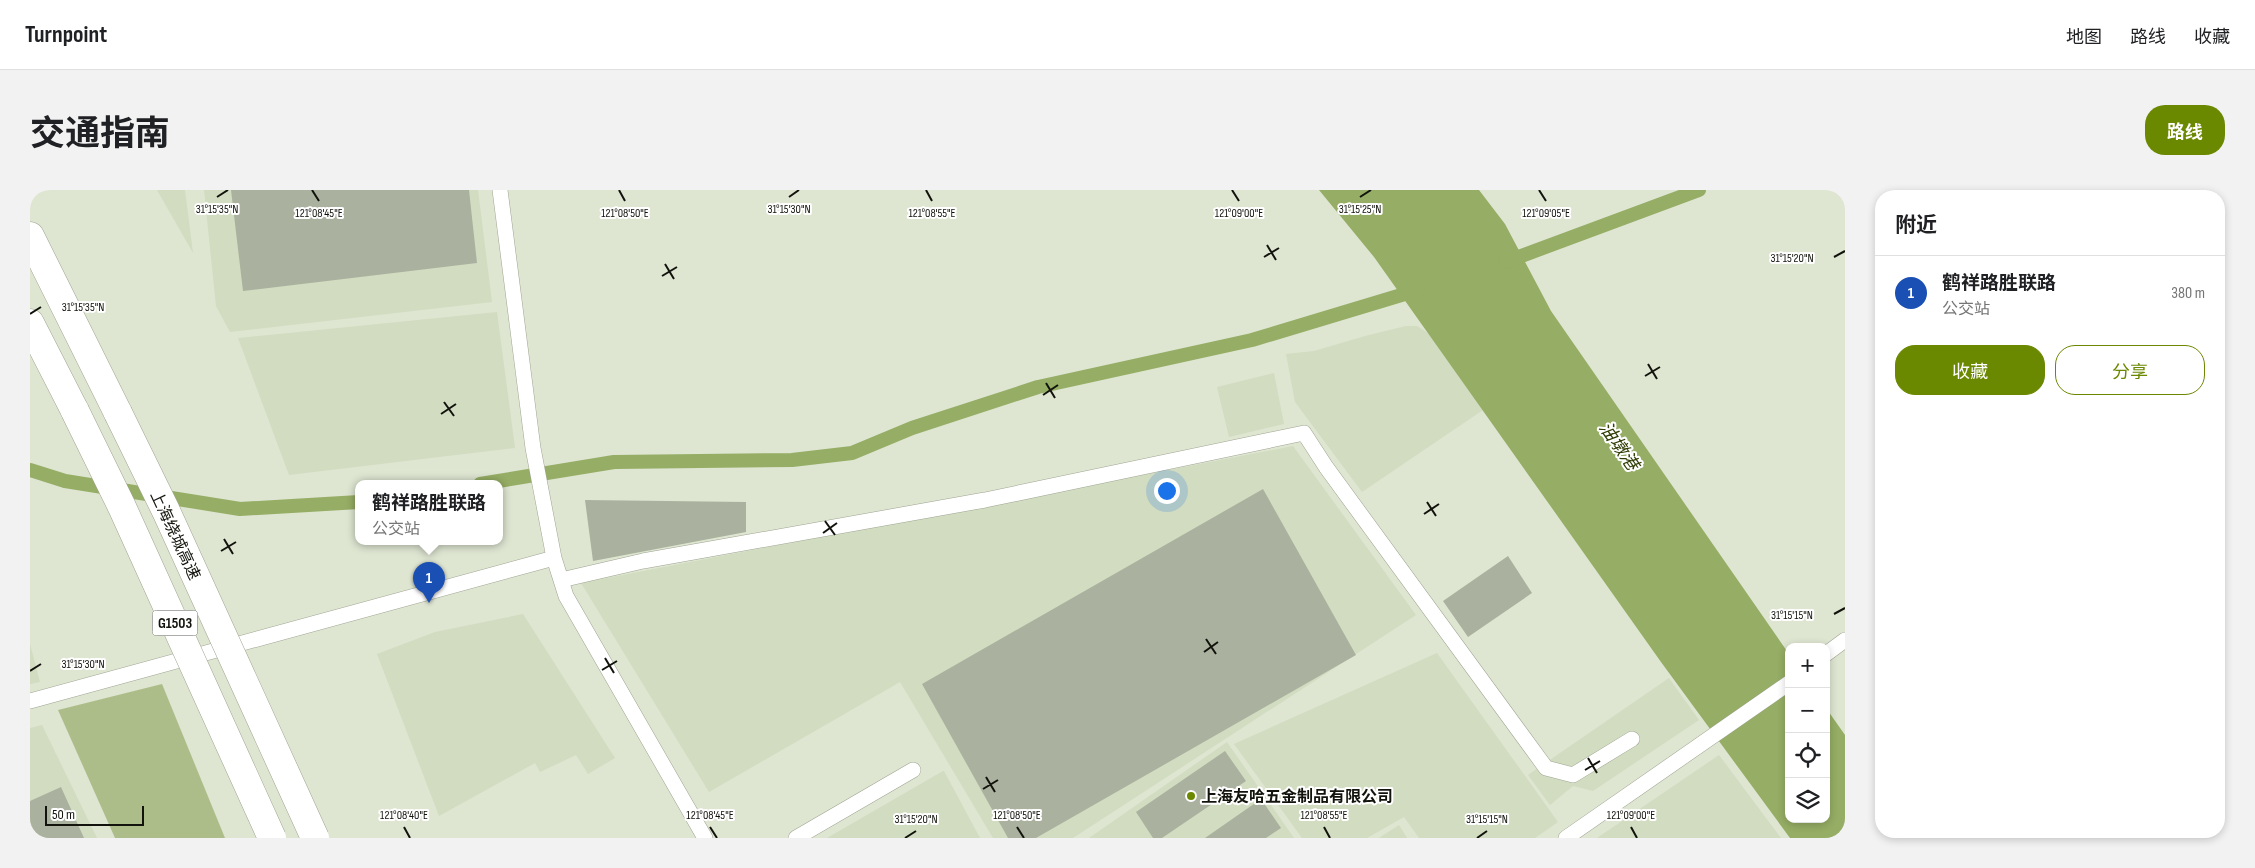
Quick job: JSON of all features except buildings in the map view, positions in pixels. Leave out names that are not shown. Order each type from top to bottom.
[{"type":"highway","name":"上海绕城高速","points":[[30,236],[166,511],[315,838]]},
{"type":"highway","name":"G1503","points":[[30,323],[122,507],[272,838]]},
{"type":"street","points":[[500,190],[533,448],[554,558],[566,596],[705,838]]},
{"type":"street","points":[[561,580],[643,561],[985,500],[1304,433],[1326,468],[1546,768],[1573,775],[1632,740]]},
{"type":"street","points":[[30,701],[554,558]]},
{"type":"street","points":[[1830,651],[1845,640]]},
{"type":"street","points":[[1566,838],[1785,685]]},
{"type":"street","points":[[796,838],[913,770]]},
{"type":"shaded area","points":[[157,190],[185,190],[193,253]]},
{"type":"shaded area","points":[[204,190],[478,190],[492,302],[230,332],[216,306]]},
{"type":"shaded area","points":[[497,312],[515,448],[289,475],[238,338]]},
{"type":"shaded area","points":[[1406,326],[1417,326],[1428,333],[1483,410],[1362,492],[1295,402],[1286,354],[1314,351]]},
{"type":"shaded area","points":[[1274,373],[1284,424],[1229,437],[1217,387]]},
{"type":"shaded area","points":[[1293,446],[1416,615],[1073,838],[993,838],[900,682],[709,792],[581,583]]},
{"type":"shaded area","points":[[523,614],[615,758],[588,774],[576,755],[540,772],[535,763],[439,816],[377,654],[435,632]]},
{"type":"shaded area","points":[[30,644],[40,682],[30,684]]},
{"type":"shaded area","points":[[1437,653],[1558,822],[1535,838],[1419,838],[1404,817],[1367,838],[1302,838],[1234,744]]},
{"type":"shaded area","points":[[1669,678],[1699,720],[1593,791],[1573,786],[1550,805],[1528,775]]},
{"type":"shaded area","points":[[162,684],[225,838],[115,838],[58,710]]},
{"type":"shaded area","points":[[42,725],[97,838],[30,838],[30,728]]},
{"type":"shaded area","points":[[1227,742],[1294,838],[1089,838]]},
{"type":"shaded area","points":[[1719,755],[1781,838],[1597,838]]},
{"type":"shaded area","points":[[943,771],[980,838],[827,838]]},
{"type":"shaded area","points":[[1399,825],[1407,838],[1379,838]]},
{"type":"water","name":"油墩港","points":[[1319,190],[1479,190],[1505,224],[1551,311],[1785,648],[1785,823],[1830,823],[1830,714],[1845,735],[1845,838],[1790,838],[1661,662],[1374,257]]},
{"type":"waterway","points":[[1505,262],[1699,190]]},
{"type":"waterway","points":[[503,480],[614,462],[792,460],[852,453],[912,428],[1038,387],[1252,340],[1418,290]]},
{"type":"waterway","points":[[30,470],[65,481],[240,509],[355,502]]},
{"type":"place","name":"鹤祥路胜联路","points":[[429,603]]},
{"type":"place","name":"上海友哈五金制品有限公司","points":[[1191,796]]}]
